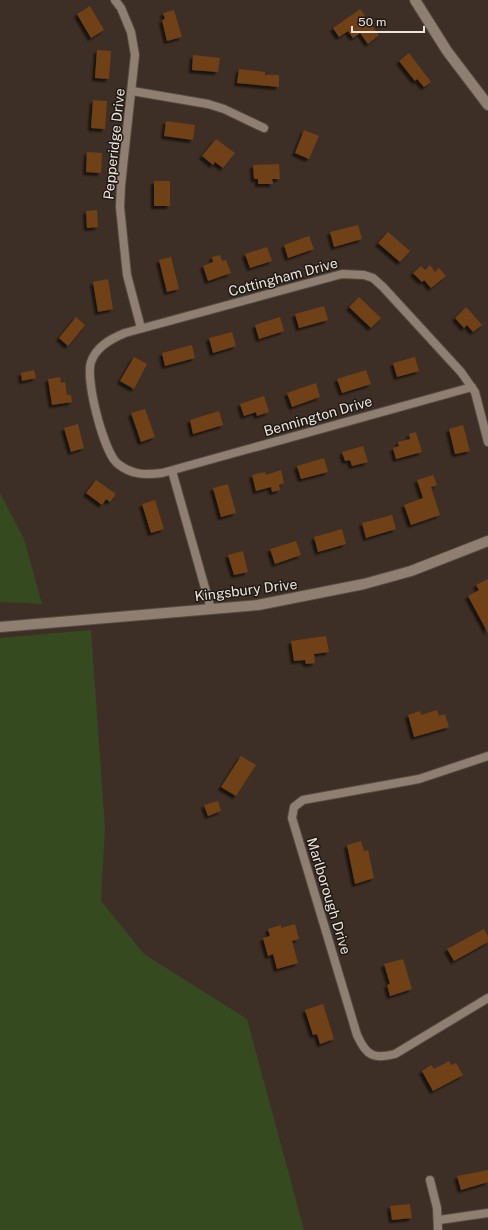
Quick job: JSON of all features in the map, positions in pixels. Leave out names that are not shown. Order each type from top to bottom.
[{"type":"street","name":"Pepperidge Drive","points":[[115,0],[121,8],[134,43],[135,69],[122,169],[120,207],[127,275],[141,328]]},
{"type":"street","points":[[415,0],[447,52],[488,104]]},
{"type":"street","points":[[132,91],[187,99],[208,104],[224,109],[264,128]]},
{"type":"street","name":"Cottingham Drive","points":[[141,328],[336,275],[353,273],[364,275],[373,278],[388,292],[433,340],[472,387],[480,405],[488,442]]},
{"type":"street","points":[[141,328],[112,338],[103,344],[92,360],[90,368],[90,386],[106,442],[113,459],[127,469],[142,475],[162,474],[172,470],[211,609]]},
{"type":"street","name":"Bennington Drive","points":[[172,470],[472,387]]},
{"type":"street","name":"Kingsbury Drive","points":[[0,627],[258,605],[364,584],[411,571],[488,541]]},
{"type":"street","name":"Marlborough Drive","points":[[488,756],[419,779],[303,800],[294,807],[292,818],[357,1035],[363,1048],[373,1056],[379,1057],[395,1054],[488,998]]},
{"type":"street","points":[[430,1180],[439,1220],[438,1230]]},
{"type":"street","points":[[439,1220],[488,1213]]},
{"type":"green space","points":[[0,493],[24,539],[42,604],[0,602]]},
{"type":"green space","points":[[91,630],[105,828],[101,901],[144,954],[247,1019],[304,1230],[0,1230],[0,638]]},
{"type":"building","points":[[90,6],[104,30],[91,38],[77,14]]},
{"type":"building","points":[[360,9],[379,35],[368,44],[360,33],[353,38],[348,31],[339,37],[333,28]]},
{"type":"building","points":[[174,10],[182,37],[167,41],[162,20],[165,19],[163,13]]},
{"type":"building","points":[[97,50],[111,51],[109,79],[95,78]]},
{"type":"building","points":[[409,53],[431,82],[424,87],[417,79],[415,81],[399,61]]},
{"type":"building","points":[[193,55],[220,58],[218,72],[192,70]]},
{"type":"building","points":[[239,69],[265,72],[265,75],[279,75],[279,87],[237,83]]},
{"type":"building","points":[[93,100],[107,101],[105,129],[91,128]]},
{"type":"building","points":[[166,121],[195,125],[193,140],[164,136]]},
{"type":"building","points":[[304,130],[319,136],[309,159],[295,153]]},
{"type":"building","points":[[216,139],[235,153],[223,168],[215,162],[213,165],[202,156]]},
{"type":"building","points":[[87,152],[102,153],[101,173],[86,172]]},
{"type":"building","points":[[279,164],[280,179],[272,179],[273,184],[258,184],[258,179],[254,179],[253,165]]},
{"type":"building","points":[[154,181],[170,181],[170,206],[154,206]]},
{"type":"building","points":[[97,210],[98,227],[87,228],[86,211]]},
{"type":"building","points":[[358,225],[362,239],[334,247],[330,232]]},
{"type":"building","points":[[388,232],[410,251],[400,262],[378,243]]},
{"type":"building","points":[[309,236],[314,249],[288,258],[284,245]]},
{"type":"building","points":[[267,247],[272,261],[250,268],[245,254]]},
{"type":"building","points":[[220,255],[222,261],[226,260],[231,273],[208,281],[203,266],[213,262],[212,257]]},
{"type":"building","points":[[171,257],[179,289],[167,292],[159,260]]},
{"type":"building","points":[[430,265],[435,272],[439,268],[446,276],[431,288],[424,280],[422,282],[413,273],[421,266],[425,270]]},
{"type":"building","points":[[108,279],[113,309],[98,312],[93,282]]},
{"type":"building","points":[[359,297],[381,318],[371,328],[349,307]]},
{"type":"building","points":[[324,306],[328,320],[299,328],[295,314]]},
{"type":"building","points":[[466,307],[482,325],[473,332],[467,325],[464,328],[455,318]]},
{"type":"building","points":[[76,317],[85,325],[68,346],[59,338]]},
{"type":"building","points":[[280,317],[284,331],[259,339],[255,325]]},
{"type":"building","points":[[232,332],[236,346],[213,353],[209,338]]},
{"type":"building","points":[[192,345],[195,358],[165,366],[162,353]]},
{"type":"building","points":[[134,357],[147,364],[134,389],[120,381]]},
{"type":"building","points":[[415,357],[419,371],[397,377],[393,363]]},
{"type":"building","points":[[34,370],[36,378],[22,381],[21,373]]},
{"type":"building","points":[[366,370],[371,384],[342,393],[337,379]]},
{"type":"building","points":[[60,377],[61,383],[65,382],[67,395],[71,395],[72,402],[52,405],[48,379]]},
{"type":"building","points":[[316,383],[320,397],[292,407],[287,393]]},
{"type":"building","points":[[264,396],[269,412],[257,416],[256,412],[244,416],[240,404]]},
{"type":"building","points":[[145,409],[155,437],[141,442],[131,413]]},
{"type":"building","points":[[219,411],[223,425],[193,434],[190,420]]},
{"type":"building","points":[[78,424],[84,448],[71,452],[64,428]]},
{"type":"building","points":[[463,425],[470,451],[455,454],[449,429]]},
{"type":"building","points":[[416,432],[422,452],[396,459],[393,448],[399,446],[398,442],[410,439],[409,434]]},
{"type":"building","points":[[363,446],[368,462],[352,466],[350,460],[345,461],[342,452]]},
{"type":"building","points":[[324,458],[328,472],[301,479],[297,466]]},
{"type":"building","points":[[281,470],[284,483],[279,485],[280,490],[272,492],[271,487],[256,491],[252,475],[265,472],[266,475]]},
{"type":"building","points":[[433,475],[437,485],[431,487],[440,515],[411,525],[404,505],[423,498],[417,480]]},
{"type":"building","points":[[96,480],[116,494],[110,502],[106,499],[102,505],[86,493]]},
{"type":"building","points":[[228,484],[236,513],[221,517],[213,488]]},
{"type":"building","points":[[155,500],[164,529],[151,533],[142,504]]},
{"type":"building","points":[[392,515],[396,529],[366,538],[362,523]]},
{"type":"building","points":[[342,529],[346,544],[318,552],[314,537]]},
{"type":"building","points":[[296,541],[301,555],[275,564],[270,549]]},
{"type":"building","points":[[243,551],[248,572],[234,575],[228,555]]},
{"type":"building","points":[[488,579],[488,633],[468,596],[479,590],[476,585]]},
{"type":"building","points":[[326,636],[329,652],[314,654],[315,663],[306,664],[305,660],[294,661],[291,641]]},
{"type":"building","points":[[437,710],[439,716],[445,714],[449,727],[414,737],[408,715],[420,711],[421,715]]},
{"type":"building","points":[[241,756],[256,765],[236,796],[221,787]]},
{"type":"building","points":[[218,801],[221,811],[208,816],[204,805]]},
{"type":"building","points":[[361,841],[364,851],[368,850],[374,878],[355,884],[347,845]]},
{"type":"building","points":[[295,924],[299,939],[292,941],[298,963],[277,969],[273,954],[268,956],[263,938],[270,936],[268,929],[281,925],[281,928]]},
{"type":"building","points":[[484,929],[488,936],[488,942],[454,961],[447,949]]},
{"type":"building","points":[[403,959],[412,989],[390,996],[387,985],[390,984],[384,964]]},
{"type":"building","points":[[323,1004],[334,1039],[320,1044],[317,1034],[313,1035],[305,1010]]},
{"type":"building","points":[[449,1061],[451,1065],[456,1063],[463,1075],[433,1091],[422,1071],[431,1065],[434,1069]]},
{"type":"building","points":[[488,1170],[488,1182],[461,1190],[457,1176]]},
{"type":"building","points":[[410,1204],[412,1218],[392,1220],[390,1206]]}]
